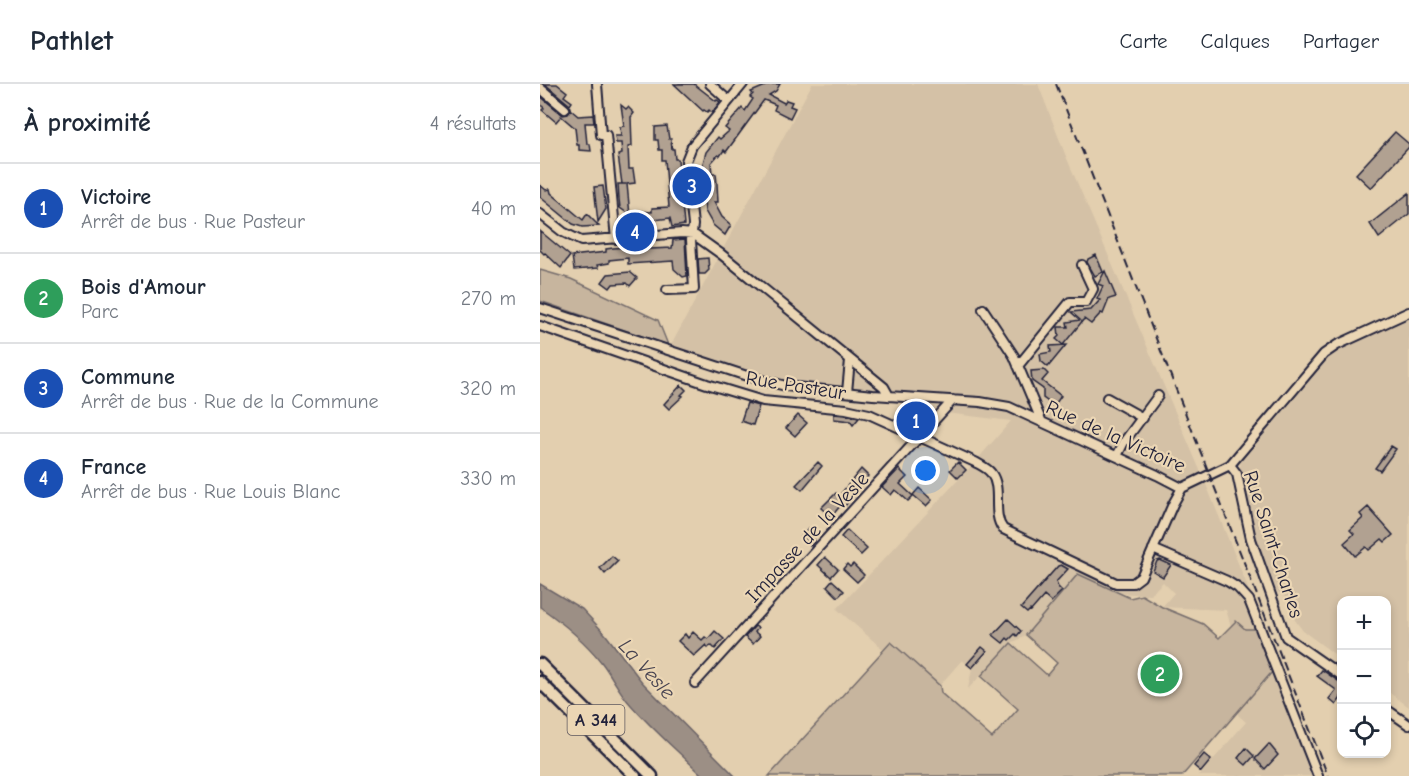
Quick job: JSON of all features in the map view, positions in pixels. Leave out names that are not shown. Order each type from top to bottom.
[{"type":"highway","name":"A 344","points":[[540,664],[652,776]]},
{"type":"highway","name":"A 344","points":[[540,682],[635,776]]},
{"type":"street","points":[[597,84],[601,135],[606,135],[616,239]]},
{"type":"street","points":[[710,84],[729,101]]},
{"type":"street","points":[[667,290],[694,289],[691,240],[693,225],[686,161],[692,146],[743,84]]},
{"type":"street","points":[[540,88],[565,108]]},
{"type":"street","points":[[540,214],[563,232],[582,242],[693,234],[721,254],[884,387],[889,396]]},
{"type":"street","points":[[1018,366],[1071,302],[1086,302],[1093,289],[1082,265]]},
{"type":"street","name":"Rue de la Victoire","points":[[540,308],[750,378],[786,386],[1009,407],[1118,456],[1182,488],[1230,465],[1324,354],[1337,345],[1409,312]]},
{"type":"street","points":[[983,309],[1018,366],[1041,420]]},
{"type":"street","points":[[543,327],[549,311]]},
{"type":"street","name":"Rue Pasteur","points":[[543,327],[763,401],[846,409],[869,414],[975,462],[992,475],[995,482],[998,520],[1003,529],[1120,584],[1133,583],[1141,577],[1153,549]]},
{"type":"street","points":[[847,392],[850,360]]},
{"type":"street","points":[[1118,456],[1124,442],[1158,396]]},
{"type":"street","points":[[930,398],[942,412]]},
{"type":"street","points":[[1107,398],[1143,418]]},
{"type":"street","name":"Impasse de la Vesle","points":[[695,683],[953,400]]},
{"type":"street","name":"Rue Saint-Charles","points":[[1230,465],[1237,474],[1251,539],[1286,637],[1337,673]]},
{"type":"street","points":[[1182,488],[1153,549],[1227,581],[1249,600],[1318,776]]},
{"type":"street","points":[[1391,712],[1409,725]]},
{"type":"shaded area","points":[[812,84],[1038,84],[1065,154],[1247,585],[1256,629],[1312,776],[1199,776],[1246,722],[1238,715],[1231,626],[1226,610],[1162,607],[1174,593],[1163,582],[1150,595],[1119,593],[1011,643],[968,689],[972,668],[962,660],[933,693],[837,609],[1011,421],[946,413],[909,404],[785,391],[669,349]]},
{"type":"shaded area","points":[[540,270],[571,279],[658,320],[668,345],[540,301]]},
{"type":"shaded area","points":[[1409,319],[1409,707],[1391,694],[1391,596],[1337,596],[1337,656],[1303,631],[1295,620],[1285,597],[1272,588],[1249,528],[1239,472],[1241,462],[1328,359],[1338,351]]},
{"type":"shaded area","points":[[1078,574],[1130,598],[1142,595],[1162,607],[1203,624],[1219,638],[1236,621],[1245,629],[1256,629],[1272,672],[1182,776],[769,776],[891,642],[940,686],[941,693],[992,738],[1018,709],[981,676],[1011,643],[1047,675],[1057,663],[1026,635]]},
{"type":"shaded area","name":"La Vesle","points":[[540,584],[582,609],[606,635],[642,682],[735,776],[703,776],[657,732],[627,700],[588,647],[540,607]]},
{"type":"building","points":[[545,84],[557,84],[567,92],[564,96],[572,102],[570,105]]},
{"type":"building","points":[[674,84],[694,84],[720,102],[712,113],[709,110],[703,111]]},
{"type":"building","points":[[770,84],[780,84],[776,91],[769,95],[784,103],[786,100],[792,102],[790,106],[795,108],[790,118],[774,110],[776,105],[764,100],[726,152],[724,150],[711,163],[712,174],[716,174],[717,184],[718,202],[714,202],[722,217],[731,225],[725,235],[713,225],[705,211],[701,170],[706,152],[718,137],[720,139],[729,131],[725,128],[742,108],[745,111],[753,99],[750,97],[753,94],[751,92]]},
{"type":"building","points":[[540,96],[563,115],[568,114],[571,110],[578,116],[593,115],[594,123],[585,123],[587,144],[590,144],[591,151],[579,150],[575,128],[561,116],[556,122],[542,110],[544,108],[540,104]]},
{"type":"building","points":[[621,105],[626,109],[628,107],[634,113],[631,117],[632,146],[628,147],[629,169],[633,169],[635,183],[627,184],[630,215],[620,208],[619,199],[618,184],[622,184],[618,155],[622,154],[621,143],[616,143],[615,136],[621,136],[620,127],[624,126]]},
{"type":"building","points":[[667,126],[675,159],[678,159],[684,225],[672,227],[670,218],[628,223],[638,211],[652,212],[652,208],[669,207],[665,160],[662,160],[662,150],[659,150],[658,140],[655,140],[655,127]]},
{"type":"building","points":[[1395,132],[1409,144],[1409,147],[1371,188],[1356,174]]},
{"type":"building","points":[[540,185],[546,190],[550,189],[551,193],[583,220],[587,214],[599,226],[582,227],[573,224],[540,197]]},
{"type":"building","points":[[603,186],[606,209],[598,222],[594,187]]},
{"type":"building","points":[[1409,193],[1409,214],[1379,238],[1370,224]]},
{"type":"building","points":[[540,231],[570,256],[561,268],[540,250]]},
{"type":"building","points":[[685,239],[687,276],[683,277],[674,269],[673,261],[628,264],[628,258],[609,260],[609,263],[597,265],[598,268],[574,270],[572,256],[606,252],[606,249],[613,248],[627,247],[628,250],[672,248],[673,240]]},
{"type":"building","points":[[1096,255],[1103,272],[1095,276],[1087,262]]},
{"type":"building","points":[[708,258],[709,270],[705,274],[699,274],[698,259]]},
{"type":"building","points":[[1105,271],[1116,297],[1109,299],[1103,314],[1101,313],[1091,324],[1084,319],[1063,345],[1056,339],[1059,336],[1058,327],[1068,327],[1067,322],[1080,320],[1071,312],[1091,310],[1100,300],[1097,299],[1103,286],[1098,284]]},
{"type":"building","points":[[630,272],[637,278],[630,286],[627,283],[613,284],[610,288],[602,282],[608,274]]},
{"type":"building","points":[[1066,345],[1048,367],[1041,361],[1040,354],[1051,352],[1050,346]]},
{"type":"building","points":[[1044,370],[1048,374],[1042,381],[1061,396],[1054,406],[1043,398],[1043,389],[1032,381],[1031,371]]},
{"type":"building","points":[[681,385],[686,390],[681,395],[683,396],[669,409],[664,404]]},
{"type":"building","points":[[747,403],[759,406],[753,425],[741,421]]},
{"type":"building","points":[[834,414],[859,418],[853,425],[850,421],[834,419]]},
{"type":"building","points":[[798,415],[807,423],[795,436],[786,428]]},
{"type":"building","points":[[1391,446],[1396,449],[1380,471],[1375,468]]},
{"type":"building","points":[[818,462],[822,466],[802,490],[796,485]]},
{"type":"building","points":[[958,462],[966,470],[958,478],[950,470]]},
{"type":"building","points":[[861,469],[868,476],[864,483],[844,507],[841,505],[831,517],[821,508],[836,493],[839,496]]},
{"type":"building","points":[[899,469],[907,477],[900,484],[913,496],[908,501],[897,491],[895,490],[891,495],[882,487]]},
{"type":"building","points":[[919,488],[932,500],[926,506],[913,495]]},
{"type":"building","points":[[1368,507],[1393,535],[1385,542],[1382,539],[1369,550],[1366,547],[1355,556],[1344,543],[1354,534],[1350,530],[1363,518],[1360,514]]},
{"type":"building","points":[[809,528],[816,535],[811,546],[801,537]]},
{"type":"building","points":[[847,530],[867,549],[861,555],[841,537]]},
{"type":"building","points":[[612,556],[618,561],[605,574],[600,568]]},
{"type":"building","points":[[825,557],[838,569],[831,577],[818,565]]},
{"type":"building","points":[[1157,561],[1171,565],[1163,577],[1153,571]]},
{"type":"building","points":[[847,564],[850,567],[853,564],[864,575],[857,582],[843,569]]},
{"type":"building","points":[[1061,565],[1068,569],[1056,582],[1062,591],[1051,602],[1044,596],[1027,613],[1021,608]]},
{"type":"building","points":[[832,580],[844,591],[838,597],[827,586]]},
{"type":"building","points":[[1008,619],[1021,631],[1009,640],[1007,638],[1003,643],[993,635]]},
{"type":"building","points":[[755,626],[758,628],[755,632],[760,636],[753,644],[745,637]]},
{"type":"building","points":[[715,631],[724,639],[715,649],[711,645],[708,648],[706,645],[694,656],[678,641],[685,634],[688,638],[693,632],[702,640],[705,637],[708,639]]},
{"type":"building","points":[[982,647],[987,651],[972,668],[967,664]]},
{"type":"building","points":[[1322,670],[1337,680],[1336,705],[1329,699],[1336,690],[1317,676]]},
{"type":"building","points":[[1269,744],[1278,755],[1265,769],[1255,759]]},
{"type":"building","points":[[1246,748],[1254,756],[1246,765],[1238,758]]},
{"type":"building","points":[[1204,754],[1211,760],[1201,772],[1194,766]]},
{"type":"railway","points":[[1056,84],[1328,776]]},
{"type":"place","name":"Commune","points":[[692,186]]},
{"type":"place","name":"France","points":[[635,232]]},
{"type":"place","name":"Victoire","points":[[916,421]]},
{"type":"place","name":"Bois d'Amour","points":[[1160,674]]}]
